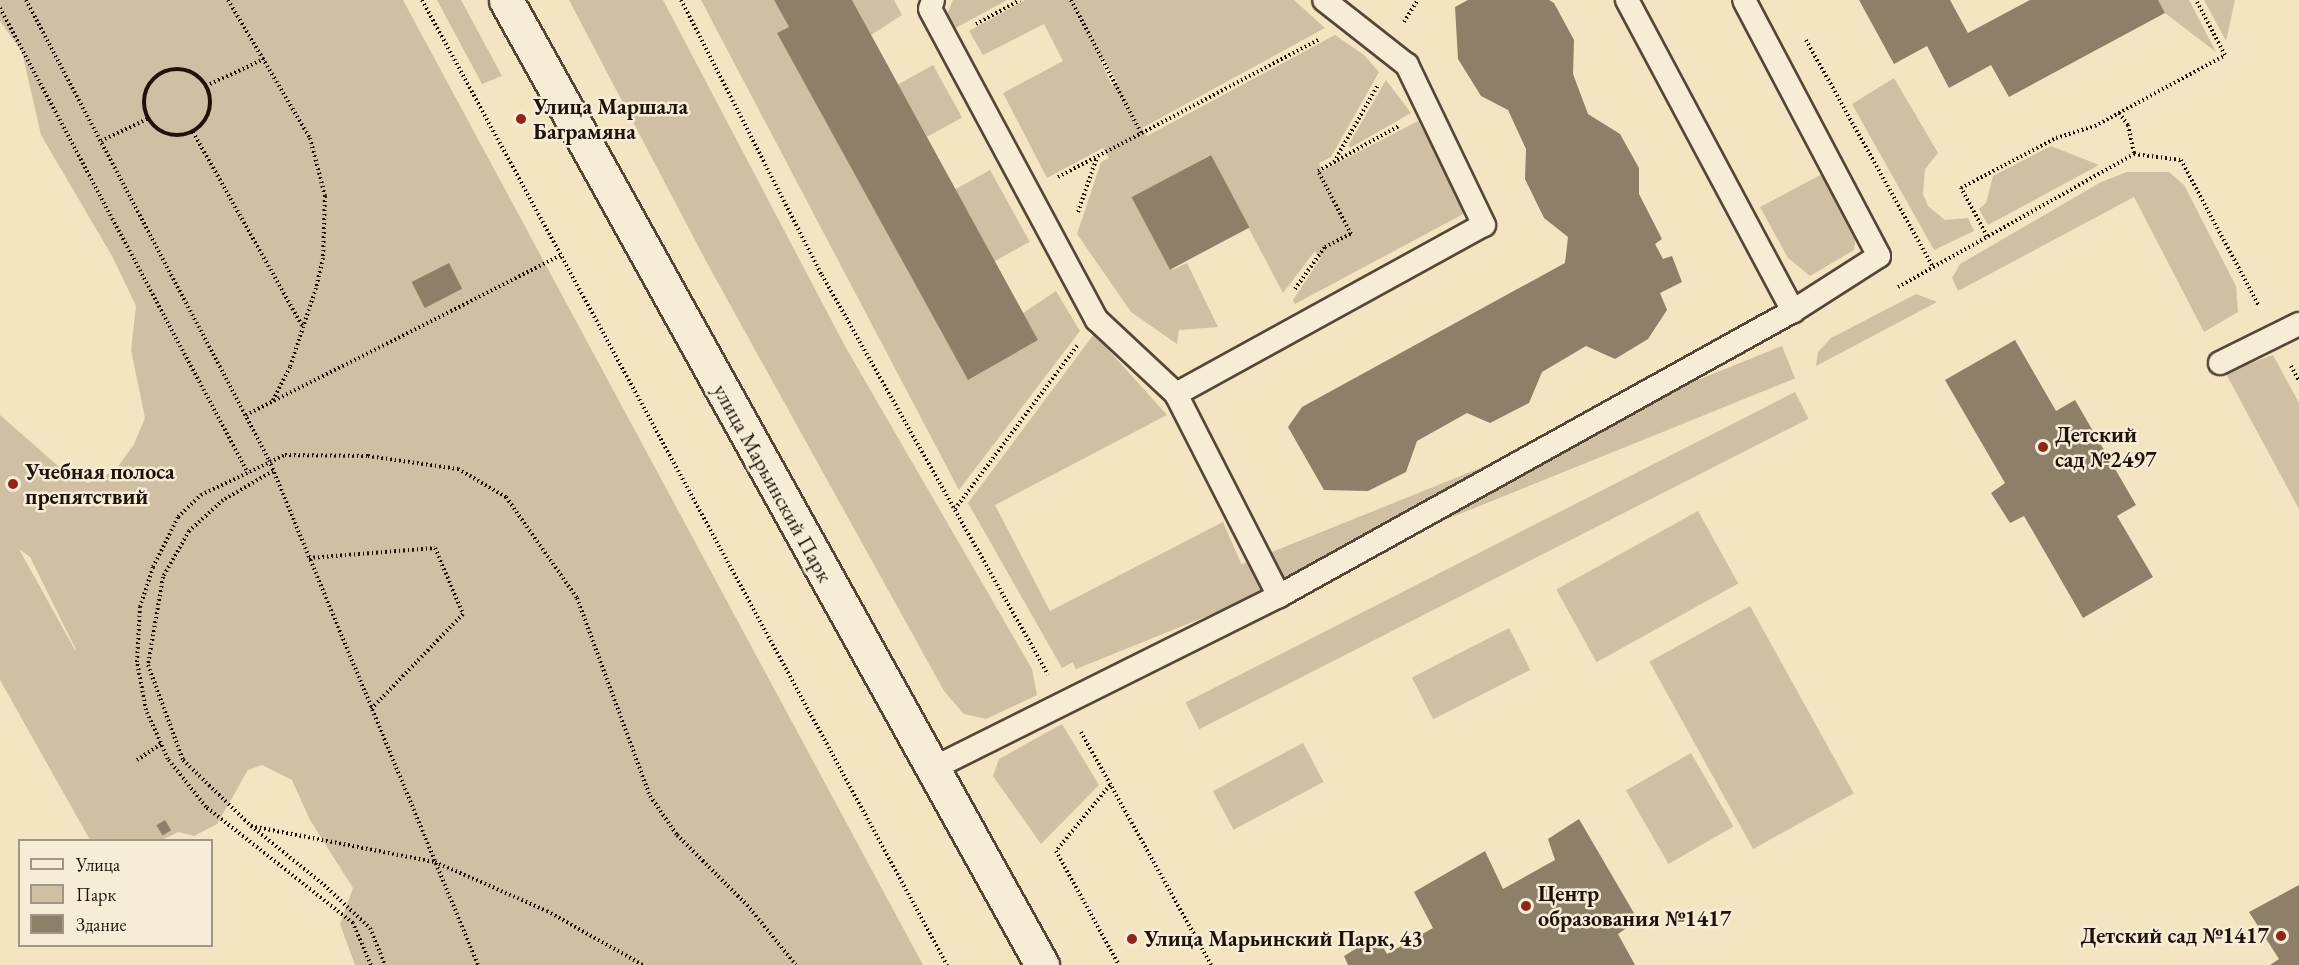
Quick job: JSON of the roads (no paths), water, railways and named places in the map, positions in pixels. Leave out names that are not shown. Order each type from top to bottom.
[{"type":"main road","name":"улица Марьинский Парк","points":[[506,0],[1042,965]]},
{"type":"lane","points":[[933,0],[930,9],[1097,320],[1176,394],[1279,596]]},
{"type":"lane","points":[[1176,394],[1484,225],[1407,65],[1324,0]]},
{"type":"lane","points":[[1627,0],[1793,312]]},
{"type":"lane","points":[[932,769],[1279,596],[1793,312],[1879,256],[1744,0]]},
{"type":"lane","points":[[2220,363],[2299,324]]},
{"type":"place","name":"Улица Маршала Баграмяна","points":[[521,119]]},
{"type":"place","name":"Детский сад №2497","points":[[2043,447]]},
{"type":"place","name":"Учебная полоса препятствий","points":[[13,484]]},
{"type":"place","name":"Центр образования №1417","points":[[1526,906]]},
{"type":"place","name":"Детский сад №1417","points":[[2281,936]]},
{"type":"place","name":"Улица Марьинский Парк, 43","points":[[1132,939]]}]
